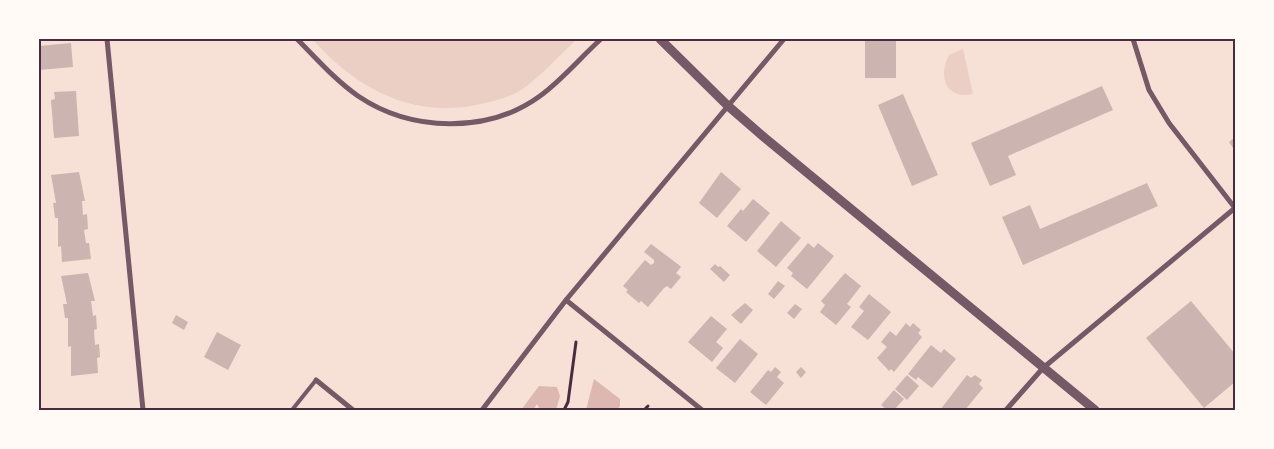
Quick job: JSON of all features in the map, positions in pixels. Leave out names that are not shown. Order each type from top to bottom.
[{"type":"street","points":[[107,39],[143,410]]},
{"type":"street","points":[[297,39],[337,80],[359,97],[402,116],[448,124],[479,122],[518,109],[540,96],[601,39]]},
{"type":"street","points":[[660,39],[727,105],[1095,410]]},
{"type":"street","points":[[482,410],[566,300],[784,39]]},
{"type":"street","points":[[1006,410],[1043,368],[1235,208],[1169,123],[1149,90],[1133,39]]},
{"type":"street","points":[[566,300],[702,410]]},
{"type":"street","points":[[316,380],[354,410]]},
{"type":"lane","points":[[292,410],[316,380]]},
{"type":"path","points":[[564,410],[568,402],[576,342]]},
{"type":"path","points":[[644,410],[648,406]]},
{"type":"shaded area","points":[[312,39],[577,39],[538,77],[515,93],[485,103],[459,108],[435,108],[389,97],[368,86],[349,73]]},
{"type":"shaded area","points":[[963,49],[973,94],[963,95],[950,90],[944,78],[949,55]]},
{"type":"shaded area","points":[[594,379],[620,399],[620,406],[617,410],[586,410]]},
{"type":"shaded area","points":[[539,386],[557,387],[560,396],[556,410],[540,410],[537,404],[533,410],[521,410]]},
{"type":"building","points":[[865,39],[896,39],[896,78],[865,78]]},
{"type":"building","points":[[71,43],[73,67],[39,70],[39,46]]},
{"type":"building","points":[[1102,86],[1113,110],[1008,156],[1016,175],[990,186],[971,143]]},
{"type":"building","points":[[76,91],[79,136],[54,138],[51,100],[55,99],[54,92]]},
{"type":"building","points":[[903,94],[938,175],[912,186],[878,105]]},
{"type":"building","points":[[1235,137],[1235,151],[1229,142]]},
{"type":"building","points":[[79,172],[85,201],[82,201],[83,215],[87,214],[88,229],[84,230],[86,243],[89,243],[91,259],[62,262],[61,246],[58,247],[58,218],[55,218],[53,203],[56,203],[51,175]]},
{"type":"building","points":[[721,172],[741,189],[717,218],[699,203]]},
{"type":"building","points":[[1147,183],[1158,206],[1023,265],[1002,217],[1030,205],[1040,229]]},
{"type":"building","points":[[753,199],[770,213],[746,242],[727,226],[741,209],[743,211]]},
{"type":"building","points":[[781,221],[801,238],[776,267],[757,251]]},
{"type":"building","points":[[808,243],[814,248],[818,243],[834,256],[807,289],[791,276],[793,273],[787,268]]},
{"type":"building","points":[[651,244],[681,267],[676,273],[681,277],[671,289],[667,286],[664,288],[648,307],[641,301],[639,303],[626,292],[628,290],[623,286],[645,260],[651,265],[654,263],[654,260],[644,252]]},
{"type":"building","points":[[715,264],[730,275],[724,282],[710,269]]},
{"type":"building","points":[[88,273],[95,301],[91,301],[93,316],[96,315],[95,345],[99,344],[100,357],[97,358],[98,373],[71,376],[71,346],[68,347],[68,318],[65,318],[63,304],[67,304],[61,276]]},
{"type":"building","points":[[845,273],[861,286],[847,304],[851,307],[836,325],[820,312],[825,305],[821,301]]},
{"type":"building","points":[[778,281],[785,286],[774,299],[768,294]]},
{"type":"building","points":[[869,294],[891,312],[868,340],[851,327],[864,311],[859,307]]},
{"type":"building","points":[[1191,301],[1235,354],[1235,382],[1204,408],[1146,338]]},
{"type":"building","points":[[745,303],[753,310],[741,324],[731,315]]},
{"type":"building","points":[[795,304],[802,309],[794,319],[787,313]]},
{"type":"building","points":[[176,315],[188,322],[184,330],[172,323]]},
{"type":"building","points":[[711,316],[727,329],[716,342],[723,348],[712,362],[688,342]]},
{"type":"building","points":[[906,323],[910,327],[913,323],[921,330],[918,333],[922,337],[894,372],[891,369],[889,371],[877,358],[887,347],[881,342],[890,331],[896,336]]},
{"type":"building","points":[[217,332],[241,345],[228,370],[204,357]]},
{"type":"building","points":[[740,339],[758,354],[735,383],[716,368]]},
{"type":"building","points":[[931,345],[941,353],[944,349],[956,359],[932,388],[918,377],[916,380],[908,374]]},
{"type":"building","points":[[775,367],[781,372],[777,377],[784,383],[766,405],[750,392],[768,370],[771,372]]},
{"type":"building","points":[[801,367],[806,372],[801,378],[796,372]]},
{"type":"building","points":[[907,375],[919,386],[907,400],[895,389]]},
{"type":"building","points":[[967,375],[971,378],[975,375],[982,380],[979,384],[983,388],[965,410],[940,410]]},
{"type":"building","points":[[894,390],[904,399],[894,410],[887,410],[881,405]]}]
